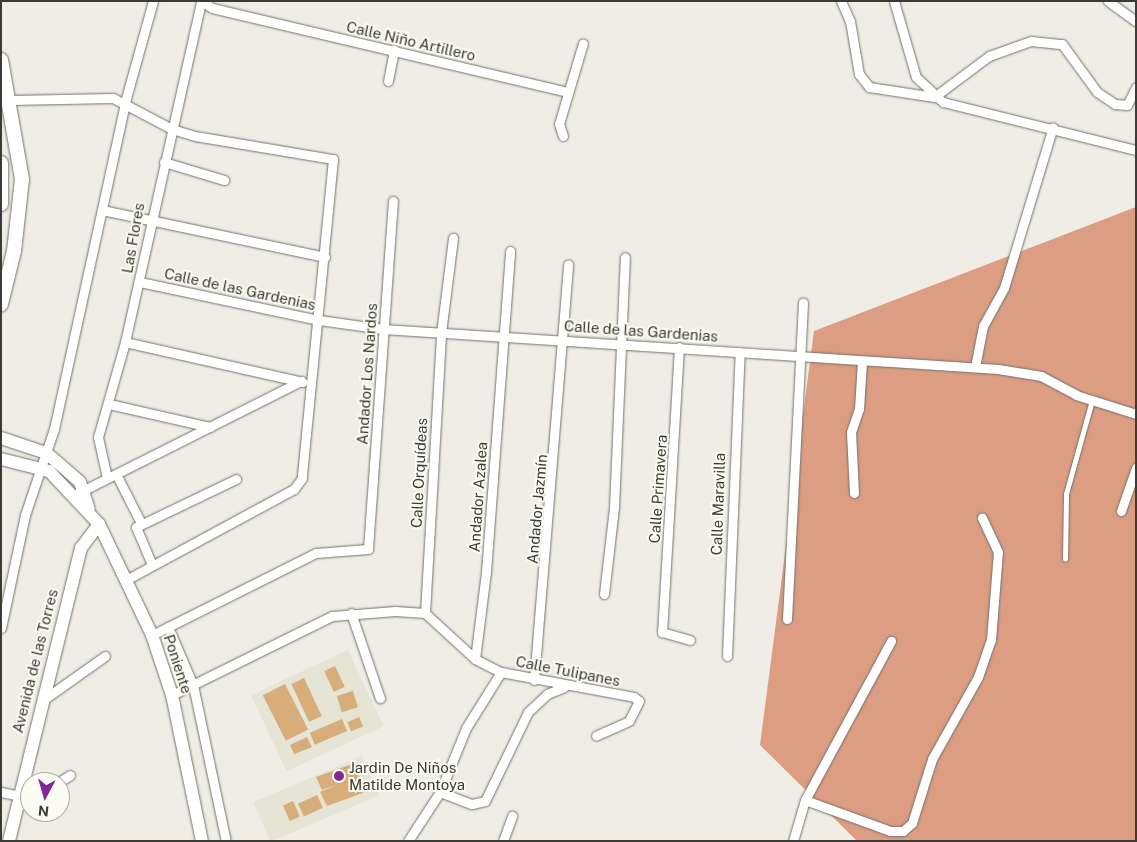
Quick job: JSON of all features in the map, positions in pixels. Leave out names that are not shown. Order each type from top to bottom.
[{"type":"main road","points":[[1,60],[11,100],[22,179],[14,251],[1,304]]},
{"type":"main road","points":[[1,163],[1,204]]},
{"type":"street","points":[[1,628],[25,515],[40,466],[46,453],[125,102],[154,1]]},
{"type":"street","name":"Calle Niño Artillero","points":[[201,1],[212,8],[567,92]]},
{"type":"street","name":"Las Flores","points":[[106,478],[97,444],[140,282],[149,220],[201,1]]},
{"type":"street","points":[[841,1],[850,21],[859,74],[869,87],[934,97],[980,113],[1053,127],[1136,150]]},
{"type":"street","points":[[894,1],[908,60],[934,97]]},
{"type":"street","points":[[1108,1],[1136,22]]},
{"type":"street","points":[[934,97],[989,56],[1032,41],[1062,44],[1097,92],[1121,105],[1134,100],[1136,87]]},
{"type":"street","points":[[562,136],[559,124],[583,43]]},
{"type":"street","points":[[388,81],[394,50]]},
{"type":"street","points":[[11,100],[78,97],[125,102],[172,129],[293,156],[333,159],[314,384],[302,478],[294,489],[126,580]]},
{"type":"street","points":[[976,367],[983,326],[1004,288],[1053,127]]},
{"type":"street","points":[[164,162],[224,180]]},
{"type":"street","name":"Andador Los Nardos","points":[[168,627],[316,553],[368,549],[393,201]]},
{"type":"street","points":[[102,210],[325,257]]},
{"type":"street","name":"Calle Orquídeas","points":[[425,614],[441,333],[452,238]]},
{"type":"street","name":"Andador Azalea","points":[[475,659],[487,563],[510,251]]},
{"type":"street","points":[[604,594],[622,342],[625,257]]},
{"type":"street","name":"Andador Jazmín","points":[[534,680],[568,264]]},
{"type":"street","name":"Calle de las Gardenias","points":[[140,282],[319,320],[383,329],[622,342],[799,358],[976,367],[1041,376],[1092,400],[1136,414]]},
{"type":"street","points":[[787,619],[803,302]]},
{"type":"street","points":[[125,342],[314,384]]},
{"type":"street","name":"Calle Primavera","points":[[680,347],[662,632],[690,640]]},
{"type":"street","name":"Calle Maravilla","points":[[727,656],[740,352]]},
{"type":"street","points":[[854,493],[851,432],[859,408],[862,361]]},
{"type":"street","points":[[78,492],[301,381]]},
{"type":"street","points":[[109,404],[210,427]]},
{"type":"street","name":"Poniente","points":[[1,438],[46,453],[78,492],[99,524],[152,635],[172,696],[202,841]]},
{"type":"street","points":[[1,459],[40,466]]},
{"type":"street","name":"Poniente","points":[[40,466],[78,492]]},
{"type":"street","points":[[1121,511],[1136,468]]},
{"type":"street","points":[[116,474],[139,525],[152,565]]},
{"type":"street","points":[[139,525],[236,479]]},
{"type":"street","points":[[805,800],[890,831],[903,831],[912,823],[932,759],[978,677],[991,640],[998,552],[982,517]]},
{"type":"street","name":"Avenida de las Torres","points":[[28,772],[41,702],[81,548],[99,524]]},
{"type":"street","points":[[172,696],[291,634],[332,616],[351,613],[425,614]]},
{"type":"street","points":[[351,613],[380,698]]},
{"type":"street","name":"Calle Tulipanes","points":[[425,614],[475,659],[501,672],[565,686],[634,697],[639,701],[629,721],[596,736]]},
{"type":"street","points":[[152,635],[168,627],[193,685],[226,841]]},
{"type":"street","points":[[793,841],[805,800],[892,641]]},
{"type":"street","points":[[41,702],[105,656]]},
{"type":"street","points":[[408,841],[440,792],[466,728],[501,672]]},
{"type":"street","points":[[440,792],[472,804],[485,801],[528,712],[547,694],[565,686]]},
{"type":"street","points":[[1,792],[20,800]]},
{"type":"street","name":"Avenida de las Torres","points":[[10,841],[20,808]]},
{"type":"street","points":[[503,841],[512,816]]},
{"type":"lane","points":[[1065,559],[1066,494],[1092,400]]},
{"type":"shaded area","points":[[1136,207],[1136,841],[857,841],[760,745],[814,331]]},
{"type":"shaded area","points":[[348,650],[383,726],[287,771],[251,695]]},
{"type":"shaded area","name":"Jardin De Niños Matilde Montoya","points":[[362,756],[379,796],[272,841],[270,841],[253,802]]},
{"type":"building","points":[[335,666],[345,687],[334,692],[324,671]]},
{"type":"building","points":[[304,678],[322,716],[309,722],[291,684]]},
{"type":"building","points":[[285,684],[308,729],[286,741],[263,695]]},
{"type":"building","points":[[353,691],[358,707],[342,712],[337,696]]},
{"type":"building","points":[[359,717],[363,726],[351,731],[347,722]]},
{"type":"building","points":[[342,719],[347,731],[315,745],[310,733]]},
{"type":"building","points":[[307,737],[312,747],[294,754],[290,745]]},
{"type":"building","points":[[355,763],[363,793],[327,806],[320,792],[339,784],[322,790],[316,777]]},
{"type":"building","points":[[317,795],[323,808],[304,817],[298,804]]},
{"type":"building","points":[[293,801],[300,817],[290,821],[283,805]]},
{"type":"place","name":"Jardin De Niños Matilde Montoya","points":[[339,776]]}]
